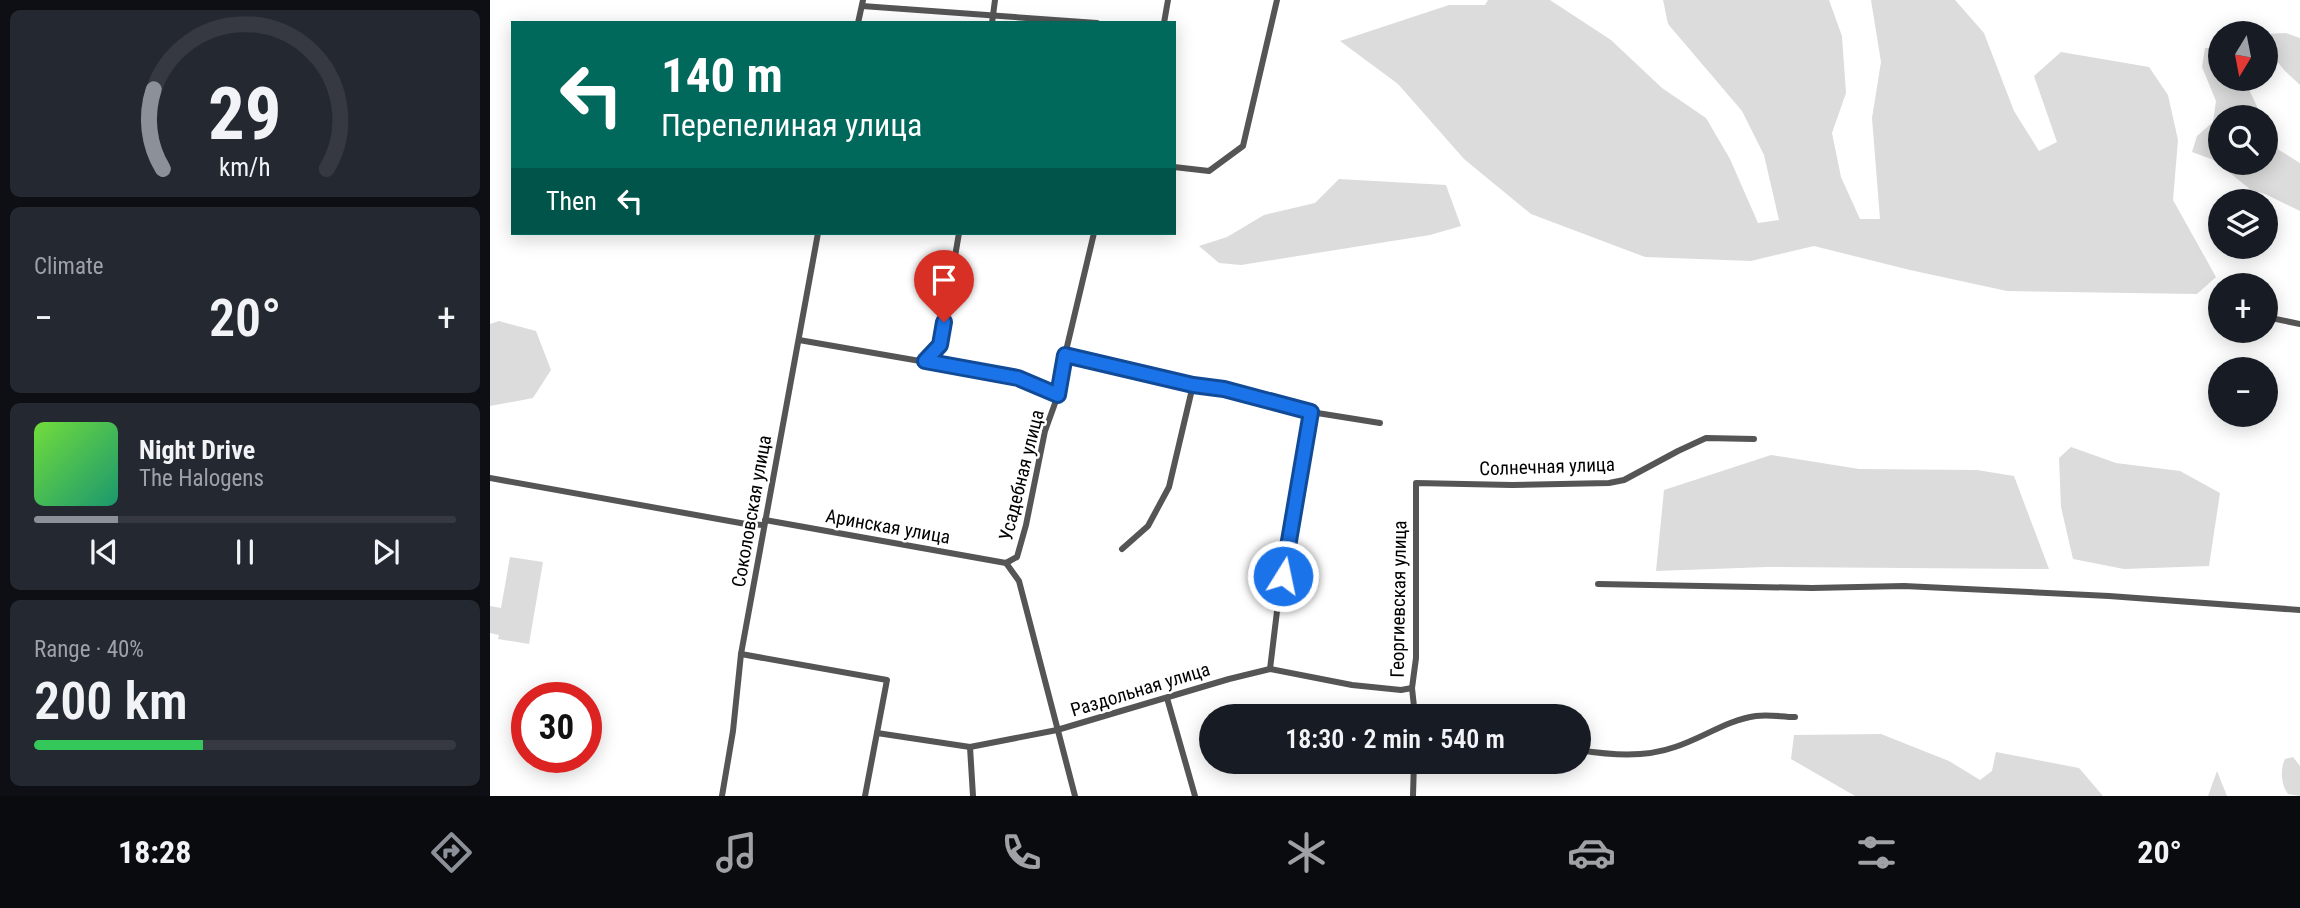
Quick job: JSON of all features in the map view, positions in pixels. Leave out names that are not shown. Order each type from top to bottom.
[{"type":"street","points":[[993,19],[995,0]]},
{"type":"street","points":[[1164,21],[1168,0]]},
{"type":"street","points":[[1176,167],[1209,171],[1242,146],[1277,0]]},
{"type":"street","points":[[859,21],[862,3],[993,19],[1045,21]]},
{"type":"street","name":"Соколовская улица","points":[[722,796],[733,731],[741,654],[818,235]]},
{"type":"street","points":[[925,361],[940,345],[959,235]]},
{"type":"street","name":"Усадебная улица","points":[[1076,796],[1019,581],[1006,563],[1017,557],[1045,431],[1058,395],[1094,235]]},
{"type":"street","points":[[2278,319],[2300,324]]},
{"type":"street","points":[[799,340],[1018,378],[1058,395]]},
{"type":"street","points":[[1065,355],[1193,385],[1224,389],[1311,412],[1380,423]]},
{"type":"street","points":[[1122,549],[1148,526],[1169,486],[1193,385]]},
{"type":"street","points":[[1270,669],[1278,603],[1311,412]]},
{"type":"street","name":"Солнечная улица","points":[[1416,483],[1609,483],[1625,480],[1706,438],[1754,439]]},
{"type":"street","name":"Аринская улица","points":[[490,478],[746,524],[764,523],[1006,563]]},
{"type":"street","name":"Георгиевская улица","points":[[1415,704],[1412,688],[1416,658],[1416,483]]},
{"type":"street","points":[[1598,584],[1812,588],[1904,586],[2109,596],[2300,610]]},
{"type":"street","points":[[741,654],[887,680],[865,796]]},
{"type":"street","name":"Раздольная улица","points":[[877,733],[970,747],[1057,730],[1270,669],[1352,685],[1401,690],[1412,688]]},
{"type":"street","points":[[1167,698],[1195,796]]},
{"type":"street","points":[[1591,752],[1644,754],[1675,747],[1719,727],[1756,716],[1795,717]]},
{"type":"street","points":[[970,747],[973,796]]},
{"type":"street","points":[[1413,796],[1414,774]]},
{"type":"shaded area","points":[[1488,0],[1550,0],[1611,40],[1662,88],[1706,118],[1730,159],[1758,223],[1779,220],[1764,155],[1742,111],[1668,24],[1663,0],[1829,0],[1842,36],[1846,93],[1832,133],[1841,177],[1860,219],[1880,219],[1872,118],[1881,62],[1871,0],[1955,0],[1984,33],[2014,111],[2039,151],[2057,142],[2034,76],[2061,52],[2149,67],[2168,95],[2178,140],[2173,200],[2214,273],[2208,273],[2208,284],[2197,294],[2007,291],[1814,246],[1751,261],[1645,257],[1531,214],[1464,159],[1398,84],[1340,41],[1449,5],[1485,5]]},
{"type":"shaded area","points":[[2278,33],[2300,38],[2300,85],[2278,62]]},
{"type":"shaded area","points":[[2205,48],[2208,48],[2208,82],[2202,67]]},
{"type":"shaded area","points":[[2212,91],[2250,91],[2256,105],[2215,105]]},
{"type":"shaded area","points":[[2208,126],[2208,158],[2192,152],[2197,136]]},
{"type":"shaded area","points":[[2278,148],[2300,163],[2300,211],[2278,200],[2278,189],[2250,189],[2232,175],[2278,175]]},
{"type":"shaded area","points":[[1339,179],[1446,185],[1461,226],[1430,235],[1241,265],[1219,263],[1199,246],[1227,237],[1264,215],[1315,203]]},
{"type":"shaded area","points":[[499,321],[536,331],[551,370],[533,398],[490,406],[490,324]]},
{"type":"shaded area","points":[[2071,447],[2116,463],[2180,471],[2220,493],[2209,566],[2124,569],[2073,559],[2061,507],[2059,458]]},
{"type":"shaded area","points":[[1771,455],[1859,469],[1977,470],[2014,476],[2049,569],[1767,567],[1656,571],[1664,490]]},
{"type":"shaded area","points":[[510,557],[543,562],[529,644],[498,639],[499,635],[490,633],[490,606],[501,608]]},
{"type":"shaded area","points":[[1881,734],[1949,761],[1980,780],[1992,771],[1996,752],[2079,768],[2103,796],[1855,796],[1791,759],[1794,735]]},
{"type":"shaded area","points":[[2293,757],[2300,766],[2300,796],[2288,794],[2282,777],[2285,759]]},
{"type":"shaded area","points":[[2217,771],[2227,796],[2208,796]]},
{"type":"route","points":[[944,322],[940,345],[925,361],[1018,378],[1058,395],[1065,355],[1193,385],[1224,389],[1311,412],[1283,576]]}]
